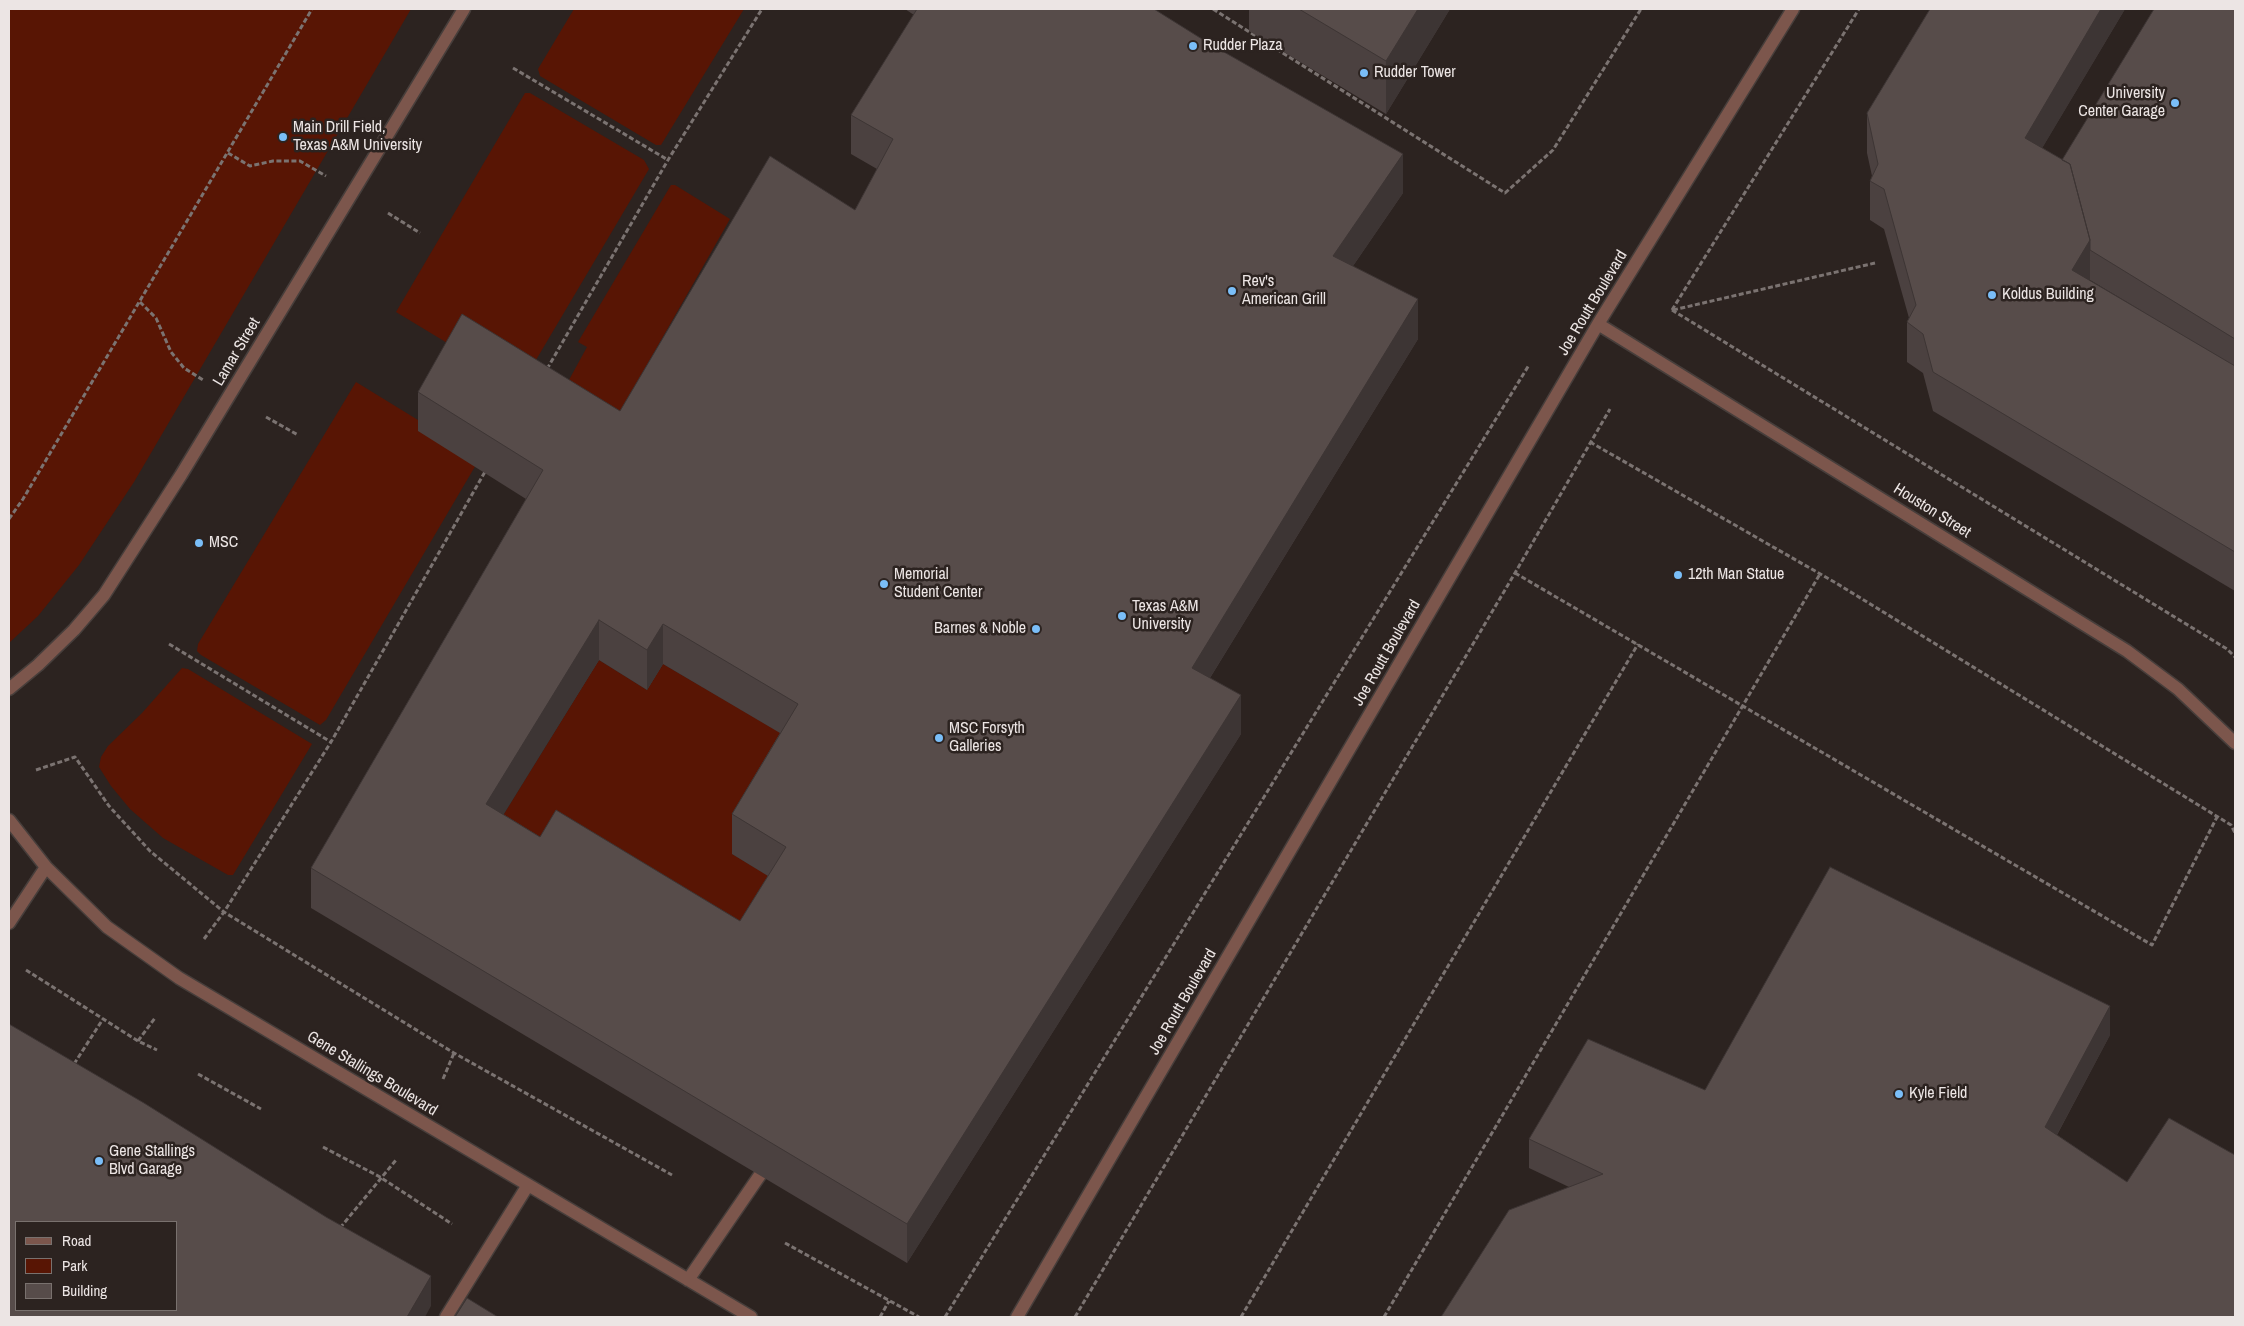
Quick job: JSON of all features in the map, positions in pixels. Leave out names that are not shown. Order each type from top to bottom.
[{"type":"street","name":"Lamar Street","points":[[9,689],[38,665],[74,630],[104,595],[181,475],[464,9]]},
{"type":"street","name":"Joe Routt Boulevard","points":[[1017,1317],[1598,324],[1793,9]]},
{"type":"street","name":"Houston Street","points":[[1598,324],[2127,651],[2178,688],[2235,743]]},
{"type":"street","name":"Gene Stallings Boulevard","points":[[9,820],[46,867],[107,926],[179,978],[751,1317]]},
{"type":"street","points":[[9,923],[46,867]]},
{"type":"street","points":[[688,1280],[760,1175]]},
{"type":"street","points":[[446,1317],[528,1185]]},
{"type":"path","points":[[9,519],[23,499],[312,9]]},
{"type":"path","points":[[546,370],[668,160],[762,9]]},
{"type":"path","points":[[1213,9],[1506,193],[1553,150],[1641,9]]},
{"type":"path","points":[[1672,310],[1859,9]]},
{"type":"path","points":[[513,68],[668,160]]},
{"type":"path","points":[[228,153],[250,166],[273,160],[300,161],[326,176]]},
{"type":"path","points":[[388,213],[420,233]]},
{"type":"path","points":[[1672,310],[1875,263]]},
{"type":"path","points":[[140,302],[156,318],[171,352],[184,368],[203,380]]},
{"type":"path","points":[[1672,310],[2218,643],[2235,656]]},
{"type":"path","points":[[945,1317],[1530,365]]},
{"type":"path","points":[[1075,1317],[1610,409]]},
{"type":"path","points":[[266,417],[298,435]]},
{"type":"path","points":[[1590,442],[1820,574],[2231,825],[2235,833]]},
{"type":"path","points":[[204,939],[224,912],[332,742],[450,529],[491,462]]},
{"type":"path","points":[[1515,573],[2152,945],[2216,817]]},
{"type":"path","points":[[1384,1317],[1820,574]]},
{"type":"path","points":[[169,644],[332,742]]},
{"type":"path","points":[[1241,1317],[1638,644]]},
{"type":"path","points":[[36,770],[75,757],[109,806],[150,851],[224,912],[454,1053],[672,1176]]},
{"type":"path","points":[[26,970],[138,1041],[157,1050]]},
{"type":"path","points":[[138,1041],[155,1018]]},
{"type":"path","points":[[73,1065],[103,1019]]},
{"type":"path","points":[[444,1079],[454,1053]]},
{"type":"path","points":[[198,1074],[261,1109]]},
{"type":"path","points":[[322,1147],[380,1177],[452,1224]]},
{"type":"path","points":[[338,1231],[380,1177],[396,1160]]},
{"type":"path","points":[[785,1243],[918,1317]]},
{"type":"path","points":[[880,1317],[890,1301]]},
{"type":"green space","points":[[9,9],[411,9],[134,482],[79,565],[38,616],[9,643]]},
{"type":"green space","points":[[574,9],[744,9],[661,145],[656,145],[540,76],[538,69]]},
{"type":"green space","points":[[525,93],[530,93],[644,160],[649,169],[520,387],[396,312]]},
{"type":"green space","points":[[671,185],[675,185],[730,219],[615,421],[564,389],[587,347],[578,342]]},
{"type":"green space","points":[[356,382],[480,458],[326,720],[320,725],[197,651],[198,644]]},
{"type":"green space","points":[[599,660],[647,690],[663,664],[798,743],[732,854],[786,886],[740,961],[486,843]]},
{"type":"green space","points":[[182,668],[188,669],[312,744],[233,875],[228,875],[163,838],[130,809],[111,786],[99,767],[101,757],[108,746],[142,713]]},
{"type":"building","name":"Memorial Student Center","points":[[917,9],[1154,9],[1210,44],[1403,154],[1333,256],[1418,299],[1192,668],[1241,695],[907,1224],[311,868],[543,470],[418,392],[462,314],[620,411],[770,156],[855,210],[893,139],[851,115]],"holes":[[[599,620],[647,650],[663,624],[798,704],[732,814],[786,847],[740,921],[556,810],[540,837],[486,804]]]},
{"type":"building","points":[[1299,9],[1418,9],[1386,61]]},
{"type":"building","name":"Koldus Building","points":[[1930,9],[2101,9],[2025,138],[2070,164],[2090,240],[2072,270],[2235,366],[2235,552],[1933,372],[1923,334],[1907,322],[1916,305],[1884,189],[1870,181],[1878,164],[1867,113]]},
{"type":"building","name":"University Center Garage","points":[[2154,9],[2235,9],[2235,339],[2090,250],[2090,240],[2070,164],[2062,160]]},
{"type":"building","name":"Kyle Field","points":[[1830,867],[2110,1006],[2045,1127],[2127,1182],[2169,1118],[2235,1155],[2235,1317],[1441,1317],[1509,1210],[1603,1174],[1529,1139],[1588,1039],[1705,1090]]},
{"type":"building","name":"Gene Stallings Blvd Garage","points":[[9,1024],[144,1103],[326,1217],[431,1276],[407,1317],[9,1317]]},
{"type":"building","points":[[467,1298],[498,1317],[455,1317]]},
{"type":"place","name":"Rudder Plaza","points":[[1193,46]]},
{"type":"place","name":"Rudder Tower","points":[[1364,73]]},
{"type":"place","name":"University Center Garage","points":[[2175,103]]},
{"type":"place","name":"Main Drill Field, Texas A&M University","points":[[283,137]]},
{"type":"place","name":"Rev's American Grill","points":[[1232,291]]},
{"type":"place","name":"Koldus Building","points":[[1992,295]]},
{"type":"place","name":"MSC","points":[[199,543]]},
{"type":"place","name":"12th Man Statue","points":[[1678,575]]},
{"type":"place","name":"Memorial Student Center","points":[[884,584]]},
{"type":"place","name":"Texas A&M University","points":[[1122,616]]},
{"type":"place","name":"Barnes & Noble","points":[[1036,629]]},
{"type":"place","name":"MSC Forsyth Galleries","points":[[939,738]]},
{"type":"place","name":"Kyle Field","points":[[1899,1094]]},
{"type":"place","name":"Gene Stallings Blvd Garage","points":[[99,1161]]}]
